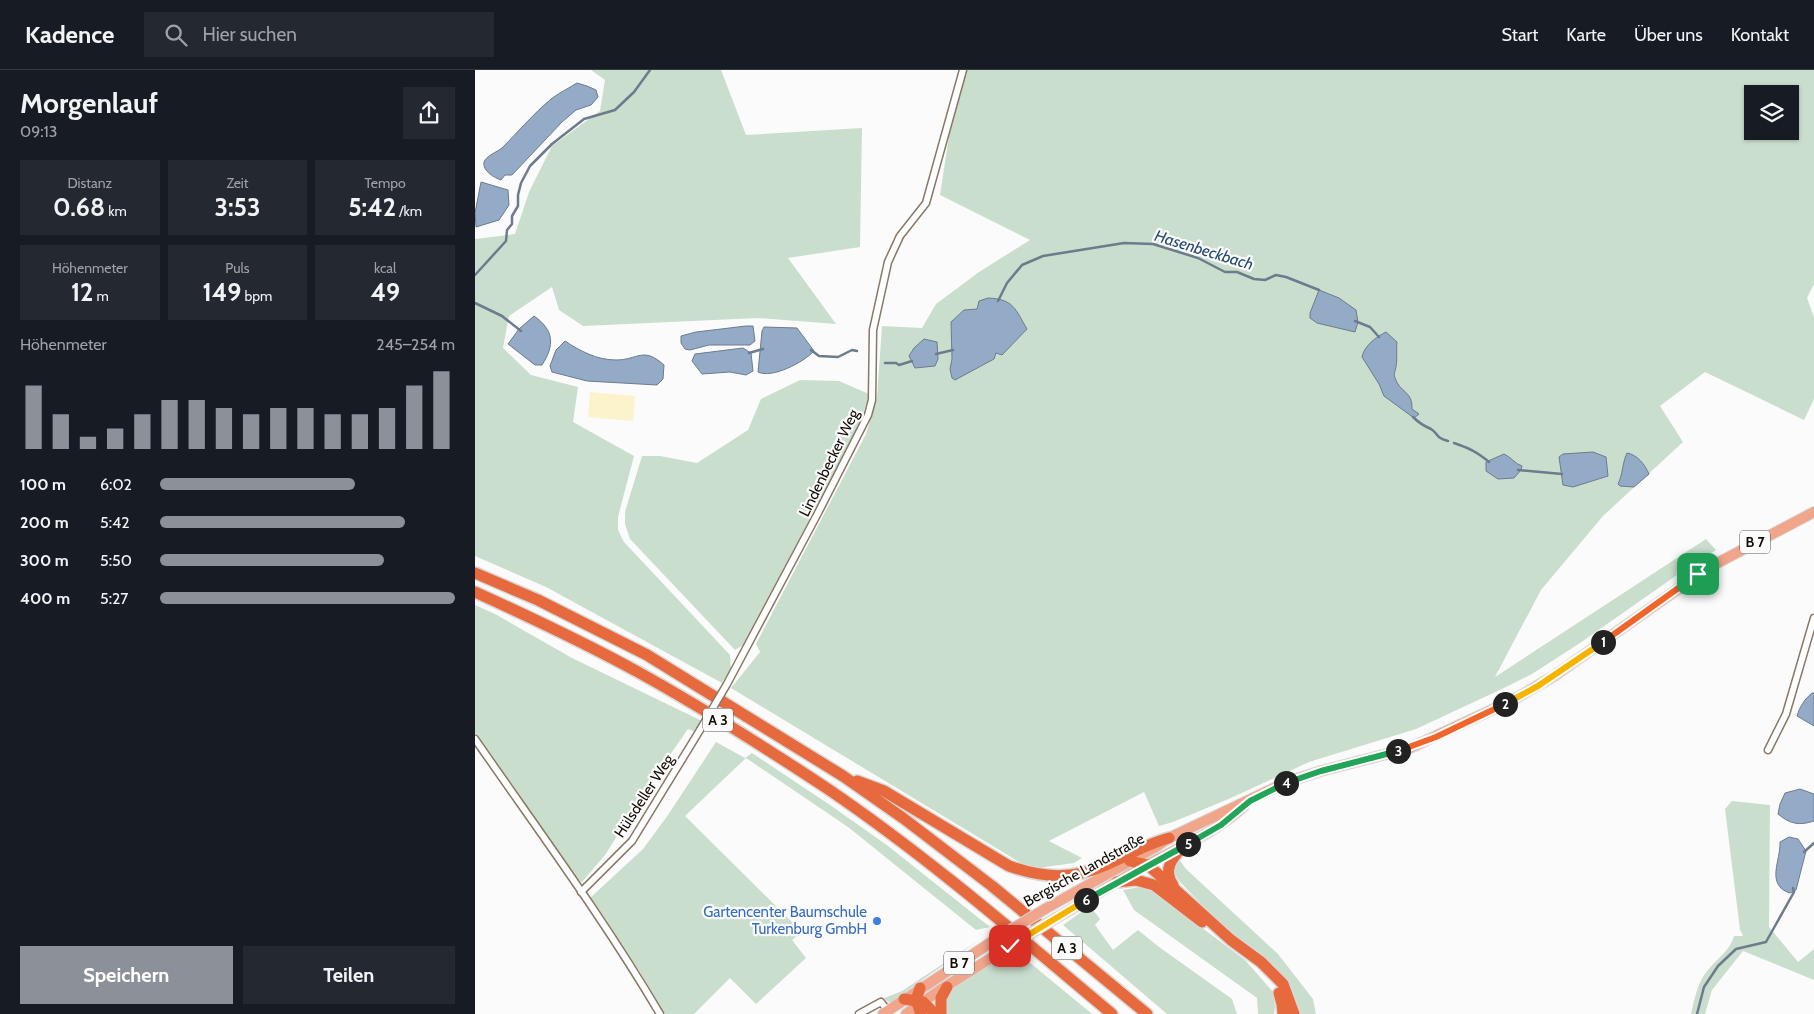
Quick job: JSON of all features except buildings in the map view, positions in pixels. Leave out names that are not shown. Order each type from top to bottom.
[{"type":"highway","name":"A 3","points":[[475,573],[537,600],[647,655],[843,776],[903,818],[992,886],[1146,1013]]},
{"type":"highway","name":"A 3","points":[[475,592],[637,672],[758,743],[813,780],[945,876],[1112,1014]]},
{"type":"highway","points":[[843,776],[884,791],[1009,866],[1030,873],[1047,876],[1065,876],[1104,866],[1150,843],[1169,838]]},
{"type":"highway","points":[[1175,889],[1169,879],[1169,866],[1175,854],[1184,845]]},
{"type":"highway","points":[[1130,861],[1148,865],[1231,940],[1261,962],[1283,984],[1293,1014]]},
{"type":"highway","points":[[1117,882],[1136,880],[1154,885],[1229,943],[1266,973],[1280,996],[1283,1014]]},
{"type":"highway","points":[[941,1014],[941,998],[947,986]]},
{"type":"highway","points":[[919,1005],[920,988]]},
{"type":"highway","points":[[904,999],[935,1014]]},
{"type":"main road","name":"Bergische Landstraße","points":[[887,1013],[920,988],[1045,909],[1169,838],[1211,817],[1301,777],[1384,756],[1420,744],[1513,700],[1553,676],[1703,571],[1814,512]]},
{"type":"main road","name":"Bergische Landstraße","points":[[906,1014],[1056,918],[1221,825],[1250,801]]},
{"type":"street","name":"Lindenbecker Weg","points":[[700,730],[727,684],[818,514],[868,415],[872,400],[873,330],[888,262],[900,236],[926,203],[963,70]]},
{"type":"street","points":[[1768,750],[1786,714],[1814,618]]},
{"type":"street","name":"Hülsdeller Weg","points":[[581,892],[632,841],[700,730]]},
{"type":"street","points":[[475,740],[581,892],[649,993],[660,1014]]},
{"type":"street","name":"Bergische Landstraße","points":[[859,1014],[881,1002],[887,1013]]},
{"type":"green space","points":[[591,70],[721,70],[746,135],[862,128],[860,247],[788,258],[836,324],[758,318],[583,326],[559,310],[552,287],[509,316],[503,348],[531,375],[578,387],[573,422],[634,456],[618,517],[618,530],[624,542],[730,655],[731,669],[722,683],[546,587],[475,556],[475,239],[515,234],[529,192],[552,146],[600,111],[605,80]]},
{"type":"green space","points":[[967,70],[1814,70],[1814,284],[1807,298],[1814,317],[1814,399],[1804,420],[1705,372],[1660,406],[1683,442],[1603,516],[1541,590],[1495,677],[1706,539],[1716,550],[1681,572],[1676,573],[1677,575],[1532,674],[1416,729],[1309,762],[1173,822],[1159,826],[1144,792],[1049,841],[1082,858],[1074,863],[1031,869],[731,688],[760,652],[756,644],[866,434],[877,398],[882,326],[922,328],[936,304],[979,272],[1030,240],[940,195],[951,123]]},
{"type":"green space","points":[[800,380],[839,381],[869,394],[858,430],[745,644],[735,650],[630,539],[625,524],[625,512],[642,456],[660,456],[697,463],[748,430],[761,399]]},
{"type":"green space","points":[[475,605],[495,614],[572,658],[704,722],[695,732],[688,729],[605,855],[582,882],[576,879],[475,733]]},
{"type":"green space","points":[[716,742],[745,758],[752,753],[833,807],[888,846],[990,927],[976,930],[848,827],[746,758],[685,816],[802,932],[792,940],[806,958],[756,1004],[730,978],[694,1014],[665,1014],[640,972],[590,898],[643,849]]},
{"type":"green space","points":[[1732,801],[1770,805],[1769,927],[1798,962],[1814,949],[1814,980],[1743,951],[1712,990],[1705,1014],[1691,1014],[1697,991],[1705,974],[1726,950],[1734,936],[1743,936],[1740,930],[1725,809]]},
{"type":"green space","points":[[1178,858],[1186,869],[1278,954],[1313,999],[1316,1014],[1298,1014],[1294,1001],[1246,947],[1180,882],[1173,871]]},
{"type":"green space","points":[[1146,886],[1245,960],[1273,992],[1274,1014],[1258,1014],[1257,998],[1134,910],[1123,890]]},
{"type":"green space","points":[[1090,906],[1100,919],[1095,925],[1113,950],[1138,930],[1232,999],[1237,1014],[1167,1014],[1063,925]]},
{"type":"green space","points":[[982,938],[891,1002],[884,998],[902,991]]},
{"type":"green space","points":[[1017,952],[1092,1014],[948,1014],[946,1000],[950,992],[957,985],[982,969]]},
{"type":"sand","points":[[590,392],[635,396],[633,421],[588,417]]},
{"type":"water","points":[[577,83],[596,90],[598,97],[591,105],[576,110],[562,122],[512,175],[505,175],[501,180],[492,176],[484,165],[487,158],[502,148],[551,99]]},
{"type":"water","points":[[481,182],[508,190],[509,205],[499,220],[476,227],[475,213]]},
{"type":"water","points":[[1319,290],[1339,298],[1356,310],[1358,322],[1355,332],[1317,323],[1310,318],[1310,313]]},
{"type":"water","points":[[988,298],[1003,300],[1013,306],[1027,329],[1002,355],[996,353],[994,359],[955,380],[952,378],[950,369],[952,359],[951,322],[964,310],[977,309],[979,301]]},
{"type":"water","points":[[534,316],[546,327],[550,338],[549,351],[542,365],[535,365],[508,344],[519,329]]},
{"type":"water","points":[[753,326],[755,341],[750,345],[709,345],[690,350],[685,349],[681,343],[681,336],[696,332]]},
{"type":"water","points":[[764,327],[797,328],[814,351],[803,360],[779,371],[764,374],[758,372]]},
{"type":"water","points":[[1386,332],[1397,342],[1394,376],[1397,383],[1408,395],[1412,403],[1412,409],[1419,414],[1414,418],[1384,396],[1379,384],[1362,357],[1365,349],[1371,342]]},
{"type":"water","points":[[924,339],[937,342],[938,359],[935,366],[915,368],[909,356],[914,348]]},
{"type":"water","points":[[565,341],[595,357],[609,360],[640,355],[651,356],[664,365],[663,379],[657,385],[587,381],[552,372],[550,366],[556,350]]},
{"type":"water","points":[[743,348],[751,353],[753,371],[746,375],[730,372],[702,374],[692,361],[695,354]]},
{"type":"water","points":[[1593,452],[1606,457],[1608,476],[1573,487],[1563,485],[1559,457],[1563,454]]},
{"type":"water","points":[[1627,453],[1641,461],[1649,474],[1634,487],[1620,486],[1618,484]]},
{"type":"water","points":[[1504,454],[1522,466],[1514,478],[1498,479],[1486,471],[1486,462]]},
{"type":"water","points":[[1814,693],[1814,726],[1797,716],[1799,709]]},
{"type":"water","points":[[1800,789],[1814,794],[1814,821],[1795,823],[1778,814],[1785,793]]},
{"type":"water","points":[[1789,837],[1798,839],[1806,851],[1796,890],[1790,893],[1782,889],[1776,878],[1780,842]]},
{"type":"waterway","points":[[475,275],[506,241],[507,230],[512,224],[512,216],[518,206],[521,183],[530,166],[552,144],[584,119],[615,110],[634,92],[650,70]]},
{"type":"waterway","name":"Hasenbeckbach","points":[[998,301],[1007,283],[1022,265],[1043,256],[1124,243],[1153,244],[1198,258],[1225,272],[1237,272],[1254,279],[1265,280],[1276,275],[1319,290]]},
{"type":"waterway","name":"Hasenbeckbach","points":[[475,303],[502,316],[521,331]]},
{"type":"waterway","name":"Hasenbeckbach","points":[[1355,321],[1370,327],[1379,337]]},
{"type":"waterway","name":"Hasenbeckbach","points":[[749,353],[763,349]]},
{"type":"waterway","name":"Hasenbeckbach","points":[[811,350],[819,356],[838,357],[852,350],[857,351]]},
{"type":"waterway","name":"Hasenbeckbach","points":[[936,354],[953,350]]},
{"type":"waterway","name":"Hasenbeckbach","points":[[885,363],[896,363],[899,365],[912,361]]},
{"type":"waterway","name":"Hasenbeckbach","points":[[1413,417],[1439,437],[1448,441]]},
{"type":"waterway","name":"Hasenbeckbach","points":[[1454,443],[1473,451],[1489,462]]},
{"type":"waterway","name":"Hasenbeckbach","points":[[1518,470],[1562,474]]},
{"type":"waterway","points":[[1804,852],[1814,843]]},
{"type":"waterway","points":[[1697,1014],[1704,987],[1718,966],[1736,949],[1766,942],[1794,892],[1793,888]]},
{"type":"place","name":"Gartencenter Baumschule Turkenburg GmbH","points":[[877,921]]},
{"type":"route","points":[[1010,946],[1117,882],[1205,835],[1221,825],[1250,801],[1270,790],[1301,777],[1338,766],[1384,756],[1420,744],[1513,700],[1553,676],[1698,574]]}]
